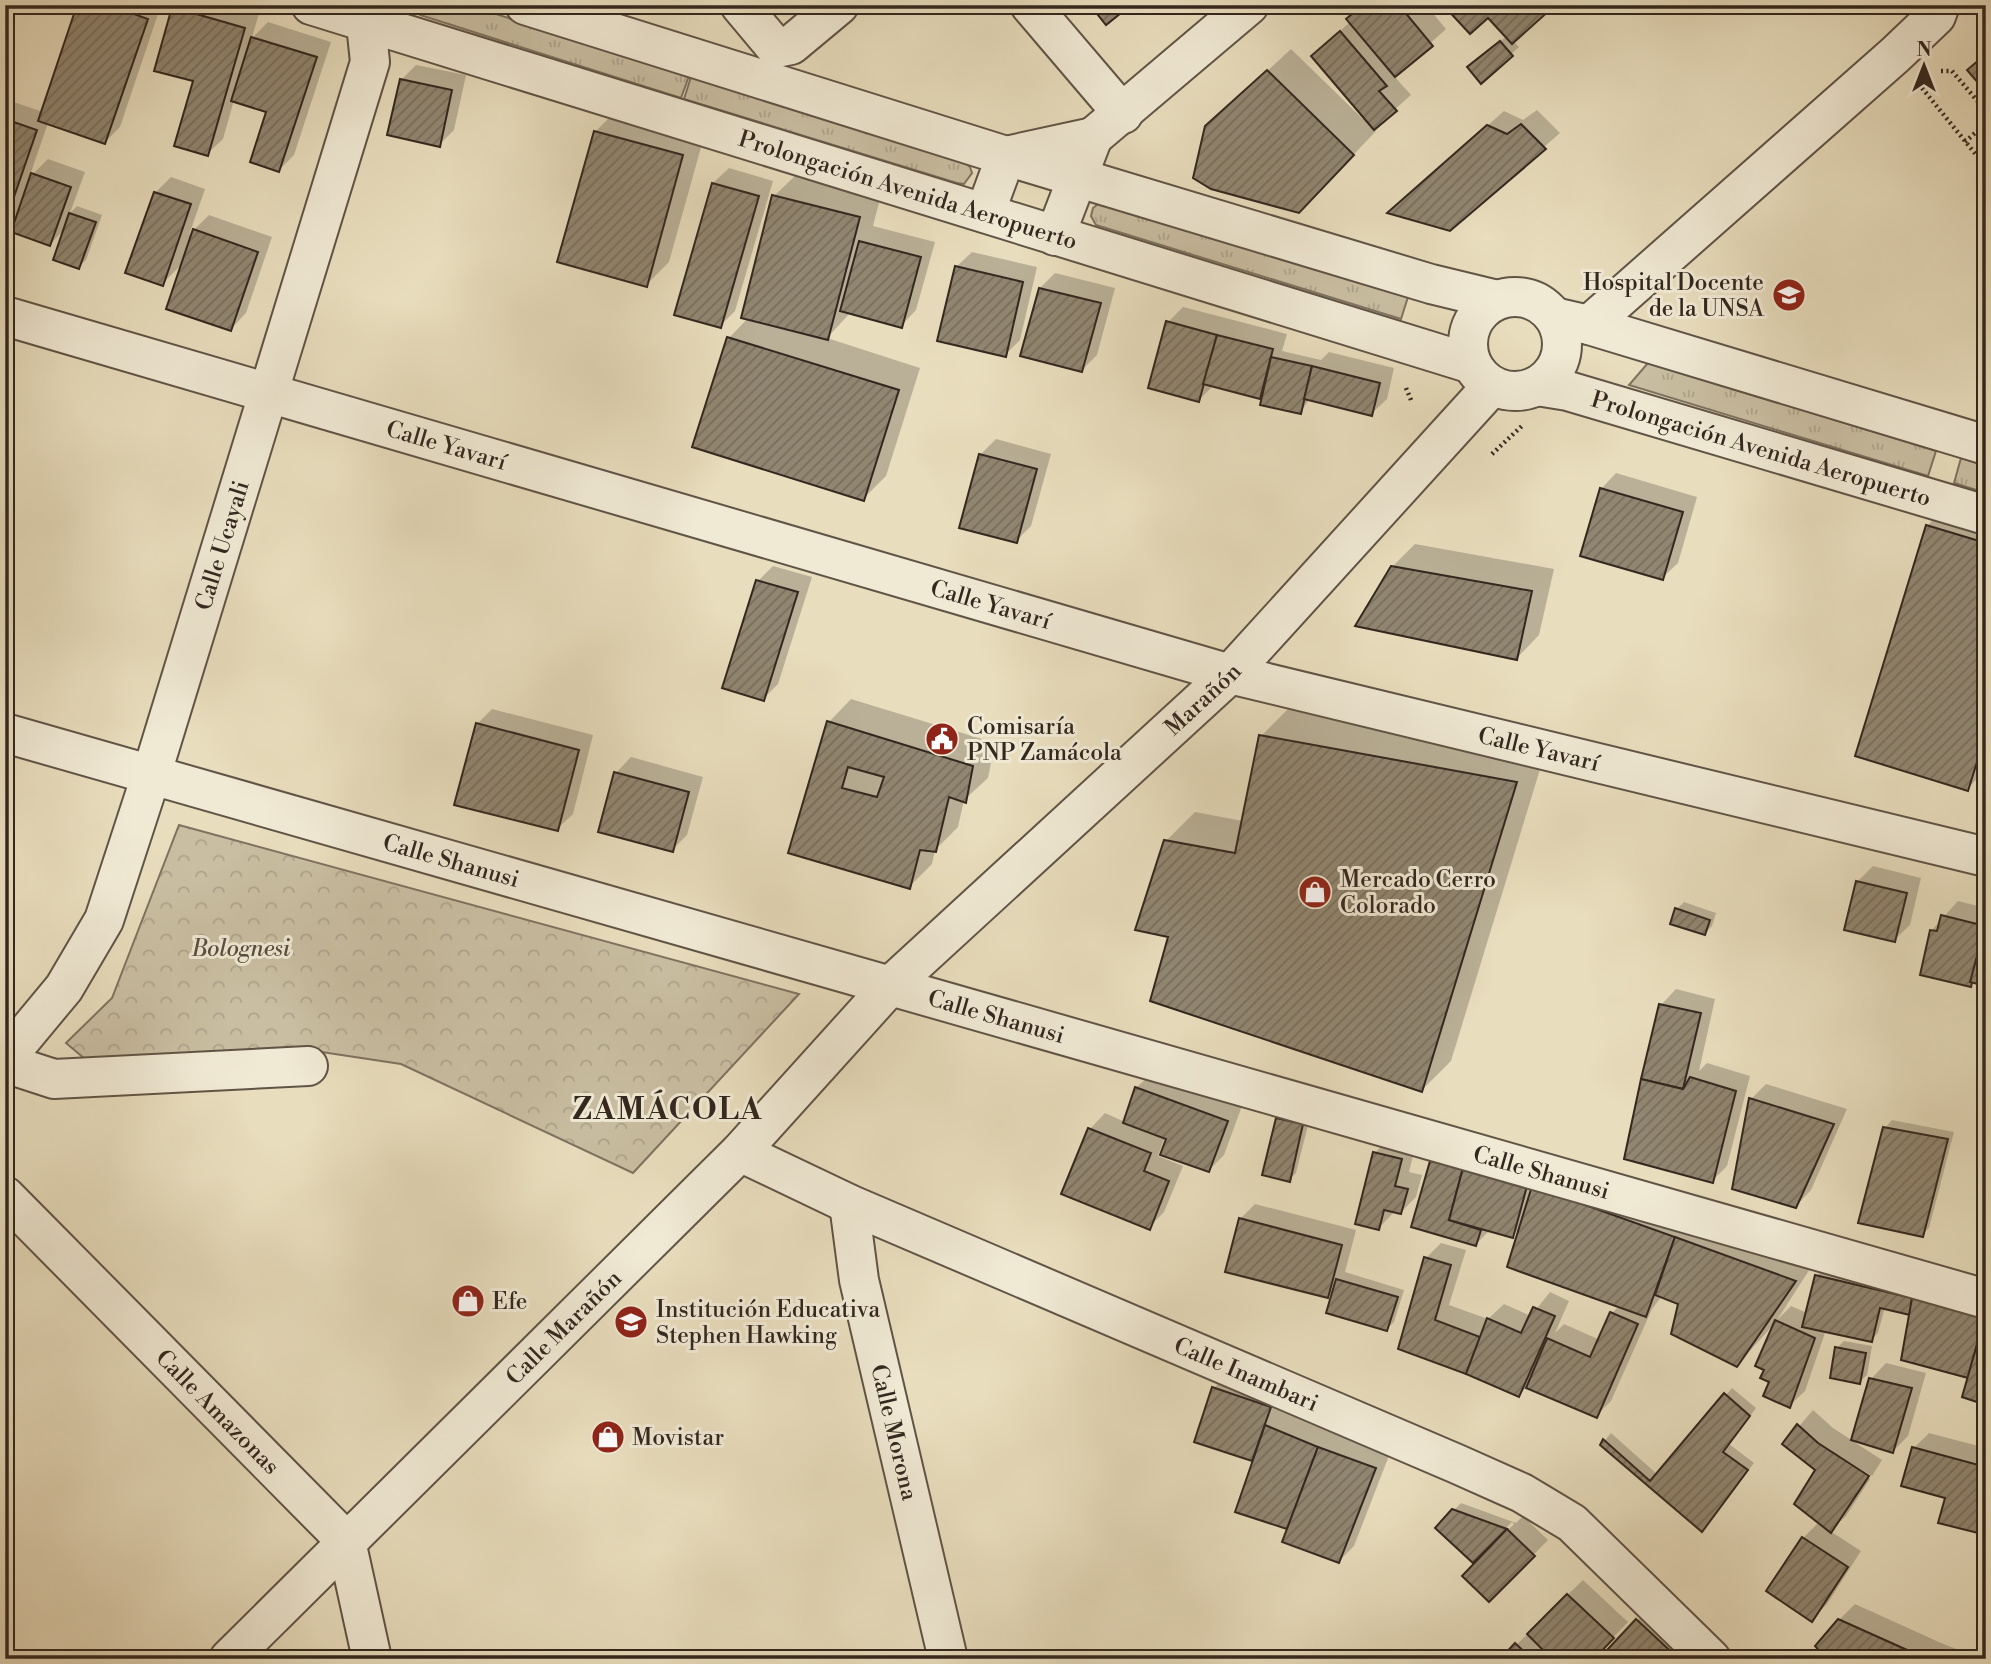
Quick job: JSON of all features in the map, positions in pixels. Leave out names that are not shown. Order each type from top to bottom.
[{"type":"street","name":"Prolongación Avenida Aeropuerto","points":[[311,5],[360,11],[1482,375]]},
{"type":"street","points":[[525,5],[771,64],[1006,156],[1077,175],[1431,284],[1497,300],[1527,298],[1572,321],[1986,445]]},
{"type":"street","points":[[740,5],[771,64]]},
{"type":"street","points":[[771,64],[839,5]]},
{"type":"street","points":[[1030,5],[1123,114]]},
{"type":"street","points":[[1006,156],[1093,137],[1249,5]]},
{"type":"street","points":[[1497,300],[1479,314],[1468,334],[1468,349],[1482,375],[1521,392],[1532,403],[1559,363],[1572,321],[1895,55],[1936,16],[1940,5]]},
{"type":"street","name":"Calle Ucayali","points":[[5,1061],[64,988],[104,920],[151,776],[370,62],[360,11]]},
{"type":"street","points":[[1055,236],[1093,137]]},
{"type":"street","points":[[985,214],[1006,156]]},
{"type":"street","name":"Calle Yavarí","points":[[5,316],[1230,674],[1986,857]]},
{"type":"street","name":"Marañón","points":[[889,987],[1230,674],[1482,375]]},
{"type":"street","name":"Prolongación Avenida Aeropuerto","points":[[1532,403],[1568,391],[1986,516]]},
{"type":"street","name":"Calle Shanusi","points":[[5,733],[1986,1298]]},
{"type":"street","name":"Calle Marañón","points":[[229,1659],[740,1153],[889,987]]},
{"type":"street","points":[[5,1061],[54,1079],[308,1066]]},
{"type":"street","name":"Calle Inambari","points":[[740,1153],[849,1204],[1457,1464],[1550,1507],[1572,1523],[1711,1659]]},
{"type":"street","name":"Calle Amazonas","points":[[5,1196],[346,1541]]},
{"type":"street","name":"Calle Morona","points":[[849,1204],[859,1280],[948,1659]]},
{"type":"street","points":[[346,1541],[372,1659]]},
{"type":"path","points":[[1895,55],[1986,167]]},
{"type":"path","points":[[1934,74],[1952,71],[1986,111]]},
{"type":"path","points":[[1965,142],[1986,122]]},
{"type":"path","points":[[1487,459],[1532,403]]},
{"type":"green space","points":[[415,5],[468,5],[689,76],[681,98],[420,15]]},
{"type":"green space","points":[[691,77],[964,162],[972,173],[964,184],[957,183],[684,99]]},
{"type":"green space","points":[[1098,204],[1408,297],[1401,319],[1096,225],[1091,216],[1093,208]]},
{"type":"green space","points":[[1648,363],[1936,451],[1928,476],[1629,385]]},
{"type":"green space","points":[[1961,458],[1986,466],[1986,493],[1954,483]]},
{"type":"green space","name":"Bolognesi","points":[[179,825],[799,994],[633,1173],[401,1064],[295,1048],[85,1059],[66,1043],[112,998]]},
{"type":"building","points":[[77,5],[96,12],[98,5],[109,5],[148,19],[105,144],[38,121]]},
{"type":"building","points":[[1090,5],[1131,5],[1106,25]]},
{"type":"building","points":[[1363,5],[1399,5],[1433,46],[1395,77],[1346,19]]},
{"type":"building","points":[[1443,5],[1547,5],[1551,9],[1512,44],[1488,18],[1470,34]]},
{"type":"building","points":[[172,7],[245,28],[208,156],[174,146],[193,81],[154,71]]},
{"type":"building","points":[[1340,31],[1387,86],[1379,91],[1397,111],[1374,130],[1311,56]]},
{"type":"building","points":[[251,37],[317,57],[279,172],[250,162],[266,112],[231,101]]},
{"type":"building","points":[[1500,41],[1513,56],[1481,84],[1467,67]]},
{"type":"building","points":[[1986,54],[1986,92],[1967,70]]},
{"type":"building","points":[[1267,70],[1354,155],[1299,213],[1211,189],[1193,178],[1205,126]]},
{"type":"building","points":[[400,79],[452,90],[440,147],[387,135]]},
{"type":"building","points":[[5,119],[37,130],[5,223]]},
{"type":"building","points":[[1521,124],[1546,149],[1450,231],[1387,213],[1487,125],[1507,134]]},
{"type":"building","points":[[594,131],[683,155],[647,287],[557,262]]},
{"type":"building","points":[[31,173],[71,187],[50,246],[11,232]]},
{"type":"building","points":[[712,183],[759,196],[721,328],[674,315]]},
{"type":"building","points":[[154,192],[191,204],[163,286],[125,273]]},
{"type":"building","points":[[772,195],[860,217],[828,340],[741,318]]},
{"type":"building","points":[[69,213],[96,222],[79,269],[53,260]]},
{"type":"building","points":[[193,229],[258,252],[231,331],[166,309]]},
{"type":"building","points":[[859,241],[921,257],[902,328],[840,311]]},
{"type":"building","points":[[955,266],[1023,282],[1006,357],[937,341]]},
{"type":"building","points":[[1039,288],[1101,303],[1082,372],[1020,356]]},
{"type":"building","points":[[1166,321],[1217,335],[1199,402],[1148,388]]},
{"type":"building","points":[[1217,335],[1273,349],[1260,399],[1203,384]]},
{"type":"building","points":[[727,337],[899,390],[864,501],[692,447]]},
{"type":"building","points":[[1271,357],[1312,366],[1301,414],[1260,405]]},
{"type":"building","points":[[1312,366],[1380,383],[1372,416],[1304,399]]},
{"type":"building","points":[[979,454],[1037,469],[1017,543],[959,528]]},
{"type":"building","points":[[1600,488],[1683,512],[1663,580],[1580,556]]},
{"type":"building","points":[[1926,525],[1986,543],[1986,733],[1968,791],[1855,756]]},
{"type":"building","points":[[1391,566],[1532,591],[1517,660],[1355,626]]},
{"type":"building","points":[[756,580],[798,592],[764,701],[722,688]]},
{"type":"building","points":[[827,721],[973,766],[966,803],[949,797],[936,852],[920,850],[910,889],[788,853]],"holes":[[[848,767],[884,777],[877,797],[842,788]]]},
{"type":"building","points":[[476,723],[579,750],[558,831],[454,805]]},
{"type":"building","name":"Mercado Cerro Colorado","points":[[1259,735],[1517,782],[1422,1092],[1150,1001],[1168,937],[1135,930],[1164,840],[1235,853]]},
{"type":"building","points":[[614,772],[689,792],[673,852],[598,832]]},
{"type":"building","points":[[1856,881],[1907,893],[1895,942],[1844,930]]},
{"type":"building","points":[[1675,908],[1710,920],[1705,935],[1670,924]]},
{"type":"building","points":[[1941,915],[1985,926],[1971,987],[1920,975],[1930,930],[1937,931]]},
{"type":"building","points":[[1986,926],[1986,986],[1970,982]]},
{"type":"building","points":[[1659,1004],[1701,1013],[1683,1089],[1641,1079]]},
{"type":"building","points":[[1690,1077],[1736,1091],[1713,1183],[1624,1159],[1641,1079],[1683,1089]]},
{"type":"building","points":[[1135,1087],[1228,1121],[1209,1172],[1160,1155],[1166,1139],[1123,1123]]},
{"type":"building","points":[[1749,1098],[1834,1124],[1796,1208],[1732,1189]]},
{"type":"building","points":[[1276,1118],[1303,1124],[1290,1182],[1262,1175]]},
{"type":"building","points":[[1883,1127],[1948,1139],[1923,1237],[1858,1223]]},
{"type":"building","points":[[1088,1128],[1151,1153],[1144,1171],[1169,1181],[1150,1230],[1061,1194]]},
{"type":"building","points":[[1373,1152],[1402,1159],[1395,1186],[1408,1189],[1401,1214],[1384,1210],[1379,1230],[1355,1224]]},
{"type":"building","points":[[1430,1161],[1463,1168],[1449,1220],[1481,1230],[1476,1246],[1411,1227]]},
{"type":"building","points":[[1463,1168],[1527,1186],[1513,1238],[1449,1220]]},
{"type":"building","points":[[1532,1186],[1675,1237],[1646,1317],[1507,1267]]},
{"type":"building","points":[[1239,1218],[1342,1245],[1328,1298],[1225,1272]]},
{"type":"building","points":[[1675,1237],[1796,1281],[1737,1367],[1671,1334],[1678,1304],[1655,1295]]},
{"type":"building","points":[[1424,1257],[1451,1265],[1435,1320],[1480,1337],[1466,1374],[1398,1349]]},
{"type":"building","points":[[1815,1275],[1912,1298],[1910,1315],[1880,1308],[1872,1342],[1802,1327]]},
{"type":"building","points":[[1336,1279],[1398,1297],[1387,1331],[1326,1313]]},
{"type":"building","points":[[1912,1298],[1985,1316],[1968,1378],[1901,1360]]},
{"type":"building","points":[[1533,1307],[1555,1316],[1519,1397],[1466,1374],[1487,1318],[1521,1333]]},
{"type":"building","points":[[1610,1312],[1638,1324],[1597,1418],[1526,1388],[1547,1338],[1590,1357]]},
{"type":"building","points":[[1986,1317],[1986,1405],[1962,1397]]},
{"type":"building","points":[[1775,1320],[1815,1338],[1790,1408],[1763,1396],[1769,1382],[1760,1378],[1764,1370],[1755,1366]]},
{"type":"building","points":[[1835,1347],[1866,1353],[1860,1384],[1830,1378]]},
{"type":"building","points":[[1869,1378],[1912,1388],[1893,1453],[1851,1440]]},
{"type":"building","points":[[1212,1387],[1271,1407],[1252,1461],[1194,1442]]},
{"type":"building","points":[[1724,1393],[1750,1416],[1723,1452],[1748,1470],[1702,1532],[1600,1445],[1603,1439],[1650,1481]]},
{"type":"building","points":[[1797,1424],[1818,1443],[1869,1476],[1831,1533],[1794,1504],[1815,1470],[1782,1444]]},
{"type":"building","points":[[1265,1425],[1318,1447],[1287,1529],[1235,1512]]},
{"type":"building","points":[[1318,1447],[1376,1468],[1339,1563],[1282,1542]]},
{"type":"building","points":[[1912,1447],[1986,1467],[1986,1535],[1938,1523],[1945,1498],[1901,1486]]},
{"type":"building","points":[[1452,1509],[1507,1529],[1473,1563],[1435,1528]]},
{"type":"building","points":[[1507,1529],[1535,1556],[1489,1602],[1462,1576]]},
{"type":"building","points":[[1802,1537],[1848,1567],[1812,1622],[1766,1591]]},
{"type":"building","points":[[1567,1594],[1614,1638],[1594,1659],[1552,1659],[1527,1634]]},
{"type":"building","points":[[1636,1619],[1679,1659],[1616,1659],[1607,1650]]},
{"type":"building","points":[[1838,1619],[1925,1658],[1826,1659],[1815,1646]]},
{"type":"building","points":[[1515,1643],[1532,1659],[1500,1659]]},
{"type":"place","name":"Hospital Docente de la UNSA","points":[[1789,295]]},
{"type":"place","name":"Comisaría PNP Zamácola","points":[[942,739]]},
{"type":"place","name":"Mercado Cerro Colorado","points":[[1315,892]]},
{"type":"place","name":"Efe","points":[[468,1301]]},
{"type":"place","name":"Institución Educativa Stephen Hawking","points":[[631,1322]]},
{"type":"place","name":"Movistar","points":[[608,1437]]},
{"type":"district","name":"ZAMÁCOLA","points":[[668,1109]]}]
